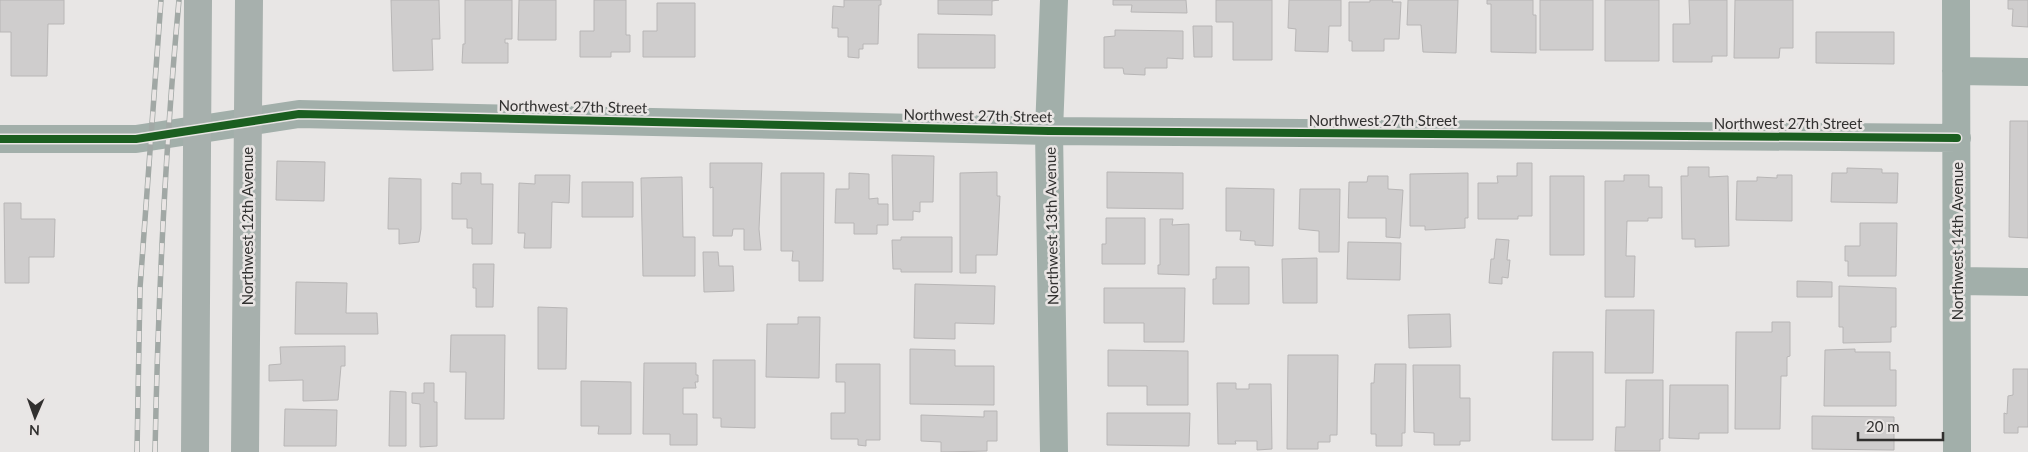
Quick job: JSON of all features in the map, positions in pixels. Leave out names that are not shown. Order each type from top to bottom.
[{"type":"main road","points":[[195,452],[198,0]]},
{"type":"main road","name":"Northwest 12th Avenue","points":[[245,452],[249,0]]},
{"type":"street","name":"Northwest 13th Avenue","points":[[1054,0],[1049,130],[1054,452]]},
{"type":"street","name":"Northwest 14th Avenue","points":[[1956,0],[1958,452]]},
{"type":"street","points":[[1956,72],[2028,72]]},
{"type":"street","name":"Northwest 27th Street","points":[[0,139],[136,139],[299,114],[1049,130],[1958,138]]},
{"type":"street","points":[[1958,281],[2028,282]]},
{"type":"building","points":[[0,0],[64,0],[64,24],[48,24],[47,76],[11,76],[11,32],[0,32]]},
{"type":"building","points":[[391,0],[439,0],[440,39],[432,39],[433,70],[393,71]]},
{"type":"building","points":[[465,0],[512,0],[512,39],[505,39],[505,43],[508,43],[508,63],[462,63],[463,44],[465,44]]},
{"type":"building","points":[[519,0],[556,0],[556,40],[518,40]]},
{"type":"building","points":[[594,0],[626,0],[626,35],[630,35],[630,52],[611,52],[611,57],[580,57],[580,31],[594,31]]},
{"type":"building","points":[[844,0],[881,0],[881,5],[879,5],[878,44],[863,44],[863,49],[859,49],[859,58],[848,57],[848,37],[838,37],[838,28],[832,28],[833,6],[844,7]]},
{"type":"building","points":[[938,0],[999,0],[992,1],[992,15],[938,14]]},
{"type":"building","points":[[1113,0],[1186,0],[1187,13],[1131,12],[1132,5],[1113,5]]},
{"type":"building","points":[[1216,0],[1272,0],[1272,60],[1233,60],[1233,22],[1216,22]]},
{"type":"building","points":[[1289,0],[1341,0],[1341,26],[1329,26],[1328,52],[1295,51],[1296,29],[1288,28]]},
{"type":"building","points":[[1370,0],[1401,2],[1399,39],[1384,39],[1384,51],[1352,51],[1352,41],[1349,41],[1349,2],[1370,2]]},
{"type":"building","points":[[1408,0],[1458,0],[1456,53],[1423,52],[1421,25],[1407,25]]},
{"type":"building","points":[[1487,0],[1533,0],[1533,15],[1536,15],[1536,53],[1491,52],[1491,4],[1487,4]]},
{"type":"building","points":[[1540,0],[1593,0],[1593,50],[1540,50]]},
{"type":"building","points":[[1605,0],[1659,0],[1659,61],[1605,61]]},
{"type":"building","points":[[1689,0],[1727,0],[1727,56],[1712,56],[1712,62],[1673,62],[1673,24],[1690,24]]},
{"type":"building","points":[[1735,0],[1793,0],[1793,48],[1780,48],[1779,58],[1734,58]]},
{"type":"building","points":[[2008,0],[2028,0],[2028,27],[2012,26],[2013,9],[2008,9]]},
{"type":"building","points":[[657,3],[695,3],[695,57],[643,57],[643,31],[657,31]]},
{"type":"building","points":[[1193,26],[1212,26],[1212,57],[1194,57]]},
{"type":"building","points":[[1115,30],[1183,31],[1183,59],[1167,58],[1167,68],[1145,68],[1145,75],[1124,74],[1123,68],[1104,68],[1104,37],[1115,36]]},
{"type":"building","points":[[1816,32],[1894,32],[1894,64],[1816,63]]},
{"type":"building","points":[[918,34],[995,35],[995,68],[918,68]]},
{"type":"building","points":[[2010,121],[2028,121],[2028,238],[2009,237]]},
{"type":"building","points":[[892,155],[934,156],[933,202],[920,202],[920,212],[913,211],[913,220],[893,220]]},
{"type":"building","points":[[277,161],[325,162],[324,201],[276,200]]},
{"type":"building","points":[[710,163],[762,163],[759,229],[761,250],[744,250],[744,229],[733,229],[732,236],[713,236],[713,187],[710,188]]},
{"type":"building","points":[[1517,163],[1532,163],[1532,216],[1518,216],[1518,219],[1478,219],[1478,183],[1498,183],[1497,176],[1517,176]]},
{"type":"building","points":[[1688,167],[1709,167],[1709,177],[1728,176],[1729,246],[1695,247],[1695,239],[1682,239],[1681,176],[1688,176]]},
{"type":"building","points":[[1847,168],[1882,169],[1882,173],[1898,173],[1897,203],[1831,202],[1832,173],[1847,173]]},
{"type":"building","points":[[997,172],[997,196],[1000,196],[997,255],[976,255],[976,273],[960,273],[960,173]]},
{"type":"building","points":[[1107,172],[1183,173],[1183,209],[1107,208]]},
{"type":"building","points":[[461,173],[481,173],[481,184],[493,184],[492,244],[472,244],[472,228],[467,228],[467,219],[452,219],[452,183],[461,184]]},
{"type":"building","points":[[781,173],[824,173],[823,281],[799,281],[799,261],[792,261],[793,251],[781,251]]},
{"type":"building","points":[[849,173],[869,174],[869,199],[878,198],[878,204],[888,204],[888,225],[877,225],[877,234],[854,234],[854,223],[835,223],[836,189],[849,189]]},
{"type":"building","points":[[1468,173],[1468,218],[1465,218],[1465,228],[1425,230],[1425,226],[1410,226],[1410,174]]},
{"type":"building","points":[[535,175],[570,175],[569,203],[552,202],[551,248],[524,248],[525,233],[518,233],[519,183],[535,184]]},
{"type":"building","points":[[1624,175],[1649,175],[1649,187],[1662,187],[1662,218],[1648,218],[1648,221],[1627,221],[1626,256],[1635,256],[1634,297],[1605,297],[1605,181],[1624,181]]},
{"type":"building","points":[[1777,175],[1792,175],[1792,221],[1736,220],[1737,181],[1757,181],[1757,177],[1777,178]]},
{"type":"building","points":[[1368,176],[1388,176],[1388,189],[1403,190],[1400,238],[1386,237],[1386,218],[1348,218],[1349,182],[1367,182]]},
{"type":"building","points":[[1550,176],[1584,176],[1584,255],[1550,255]]},
{"type":"building","points":[[682,177],[683,237],[695,237],[695,276],[643,276],[641,178]]},
{"type":"building","points":[[389,178],[421,179],[421,229],[419,242],[399,244],[399,229],[388,229]]},
{"type":"building","points":[[582,182],[633,182],[633,217],[582,217]]},
{"type":"building","points":[[1226,188],[1274,189],[1273,246],[1255,245],[1255,241],[1240,240],[1241,231],[1226,231]]},
{"type":"building","points":[[1300,189],[1340,189],[1339,252],[1319,252],[1319,231],[1299,229]]},
{"type":"building","points":[[4,203],[21,203],[21,219],[55,219],[54,257],[29,257],[29,283],[5,283]]},
{"type":"building","points":[[1106,218],[1145,218],[1145,264],[1102,264],[1102,244],[1106,244]]},
{"type":"building","points":[[1160,219],[1173,219],[1172,225],[1189,224],[1189,275],[1158,274],[1158,265],[1160,265]]},
{"type":"building","points":[[1860,223],[1897,223],[1896,276],[1848,276],[1845,246],[1860,246]]},
{"type":"building","points":[[901,237],[952,237],[952,272],[901,272],[901,269],[893,269],[892,240],[901,240]]},
{"type":"building","points":[[1496,239],[1509,240],[1507,260],[1510,260],[1508,278],[1502,277],[1502,284],[1489,283],[1491,259],[1494,259]]},
{"type":"building","points":[[1348,242],[1401,243],[1400,280],[1347,279]]},
{"type":"building","points":[[703,252],[718,252],[719,266],[733,266],[734,291],[704,292]]},
{"type":"building","points":[[1317,258],[1317,303],[1283,303],[1282,259]]},
{"type":"building","points":[[473,264],[494,264],[493,307],[476,307],[476,288],[473,288]]},
{"type":"building","points":[[1216,267],[1249,267],[1249,304],[1213,304],[1213,279],[1216,279]]},
{"type":"building","points":[[1797,281],[1832,282],[1832,297],[1797,297]]},
{"type":"building","points":[[296,282],[347,283],[346,313],[377,313],[378,334],[295,334]]},
{"type":"building","points":[[915,284],[995,286],[994,324],[955,323],[955,339],[914,338]]},
{"type":"building","points":[[1839,286],[1896,288],[1896,327],[1891,327],[1891,342],[1843,343],[1843,327],[1839,327]]},
{"type":"building","points":[[1104,288],[1185,288],[1184,342],[1144,342],[1144,323],[1104,323]]},
{"type":"building","points":[[538,307],[567,308],[566,369],[538,369]]},
{"type":"building","points":[[1606,310],[1654,310],[1653,373],[1605,373]]},
{"type":"building","points":[[1450,314],[1451,347],[1409,348],[1408,315]]},
{"type":"building","points":[[798,317],[820,317],[819,378],[766,377],[767,324],[798,324]]},
{"type":"building","points":[[1772,322],[1790,322],[1790,356],[1787,357],[1787,376],[1781,376],[1780,429],[1735,429],[1736,332],[1772,332]]},
{"type":"building","points":[[451,335],[505,335],[504,419],[465,419],[466,372],[450,372]]},
{"type":"building","points":[[345,346],[345,366],[341,366],[338,400],[303,401],[303,380],[269,381],[269,365],[281,364],[280,347]]},
{"type":"building","points":[[910,349],[955,350],[955,366],[994,366],[994,405],[910,404]]},
{"type":"building","points":[[1855,349],[1855,352],[1890,352],[1890,370],[1896,370],[1896,406],[1824,406],[1825,350]]},
{"type":"building","points":[[1108,350],[1188,351],[1188,405],[1147,405],[1147,386],[1108,386]]},
{"type":"building","points":[[1553,352],[1593,352],[1593,440],[1552,440]]},
{"type":"building","points":[[1288,355],[1338,355],[1337,435],[1330,435],[1330,442],[1318,442],[1318,449],[1287,449]]},
{"type":"building","points":[[713,360],[755,360],[755,428],[721,427],[721,418],[713,418]]},
{"type":"building","points":[[644,363],[696,363],[698,382],[695,382],[696,388],[683,388],[683,414],[697,414],[697,445],[670,445],[670,434],[643,434]]},
{"type":"building","points":[[836,364],[880,364],[880,440],[866,440],[866,446],[858,445],[858,439],[831,439],[831,413],[845,413],[845,382],[836,382]]},
{"type":"building","points":[[1375,364],[1406,364],[1405,433],[1402,433],[1402,446],[1376,446],[1376,434],[1371,434],[1371,383],[1374,383]]},
{"type":"building","points":[[1413,365],[1460,365],[1460,398],[1470,398],[1470,441],[1460,441],[1460,445],[1434,445],[1434,433],[1414,432]]},
{"type":"building","points":[[2013,369],[2028,369],[2028,427],[2018,427],[2018,433],[2004,433],[2004,413],[2007,414],[2008,396],[2013,395]]},
{"type":"building","points":[[1626,380],[1663,380],[1663,439],[1660,439],[1660,451],[1615,451],[1616,427],[1625,427]]},
{"type":"building","points":[[581,381],[631,382],[631,434],[598,434],[599,426],[581,426]]},
{"type":"building","points":[[424,383],[434,383],[434,402],[437,402],[437,446],[420,447],[420,404],[412,403],[412,393],[424,393]]},
{"type":"building","points":[[1217,383],[1236,383],[1236,389],[1249,389],[1249,384],[1271,384],[1272,449],[1257,450],[1257,441],[1235,441],[1236,444],[1218,444]]},
{"type":"building","points":[[1670,385],[1728,385],[1728,433],[1699,433],[1699,439],[1669,438]]},
{"type":"building","points":[[390,391],[406,392],[406,446],[389,446]]},
{"type":"building","points":[[285,409],[337,410],[336,446],[284,446]]},
{"type":"building","points":[[984,411],[997,411],[997,441],[987,441],[987,451],[941,452],[941,442],[921,441],[921,415],[984,417]]},
{"type":"building","points":[[1107,413],[1190,413],[1189,446],[1107,445]]},
{"type":"building","points":[[1812,416],[1894,417],[1894,450],[1812,449]]},
{"type":"railway","points":[[137,452],[140,288],[161,0]]},
{"type":"railway","points":[[155,452],[163,226],[179,0]]},
{"type":"cycle path","points":[[0,139],[136,139],[299,114],[1049,131],[1957,138]]}]
